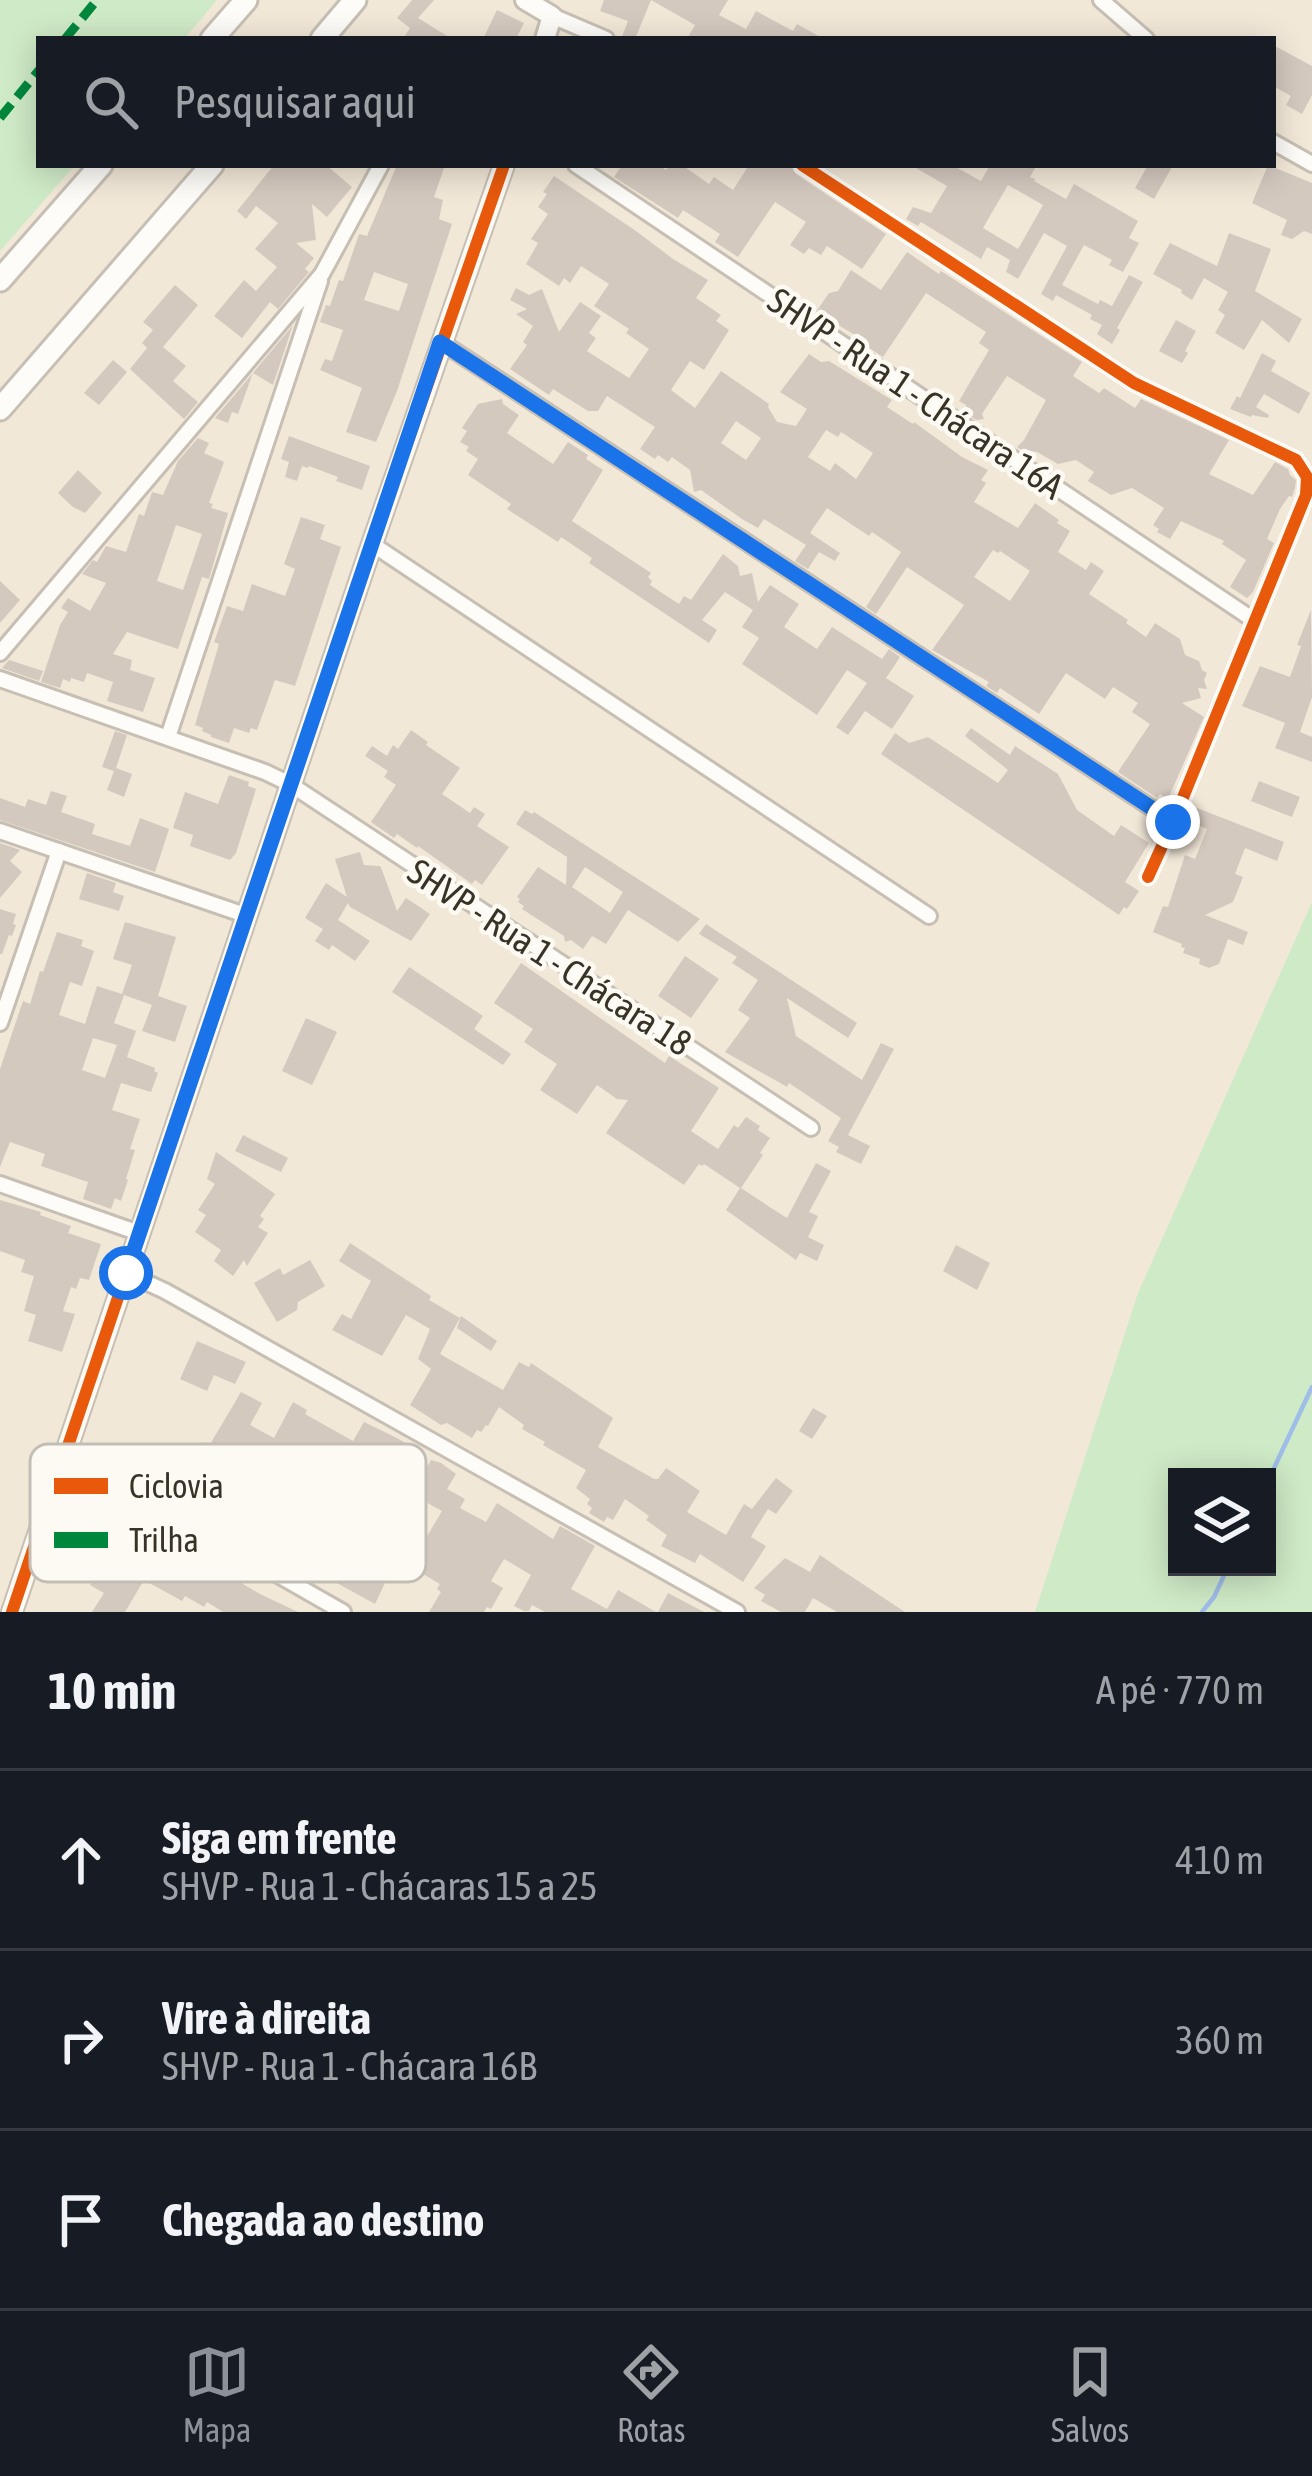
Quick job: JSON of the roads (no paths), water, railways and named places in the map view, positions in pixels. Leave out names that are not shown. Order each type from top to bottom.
[{"type":"main road","points":[[215,36],[246,0]]},
{"type":"main road","points":[[325,36],[355,0]]},
{"type":"main road","points":[[0,280],[98,168]]},
{"type":"main road","points":[[0,409],[209,168]]},
{"type":"street","points":[[525,0],[555,8],[601,36]]},
{"type":"street","points":[[1101,0],[1143,36]]},
{"type":"street","points":[[1276,144],[1312,164]]},
{"type":"street","points":[[168,737],[322,274],[379,168]]},
{"type":"street","points":[[69,1444],[503,168]]},
{"type":"street","name":"SHVP - Rua 1 - Chácara 16A","points":[[580,168],[1256,621]]},
{"type":"street","points":[[807,168],[1134,383],[1296,460],[1307,477],[1306,495],[1256,621],[1148,877]]},
{"type":"street","points":[[0,653],[322,274]]},
{"type":"street","points":[[440,342],[1173,822]]},
{"type":"street","points":[[372,544],[929,916]]},
{"type":"street","name":"SHVP - Rua 1 - Chácara 18","points":[[0,679],[290,784],[811,1128]]},
{"type":"street","points":[[0,831],[248,916]]},
{"type":"street","points":[[0,1023],[59,851]]},
{"type":"street","points":[[0,1184],[139,1234]]},
{"type":"street","points":[[126,1273],[737,1612]]},
{"type":"street","points":[[12,1612],[30,1559]]},
{"type":"street","points":[[290,1582],[343,1612]]},
{"type":"waterway","points":[[1274,1468],[1312,1387]]},
{"type":"waterway","points":[[1202,1612],[1224,1576]]}]
